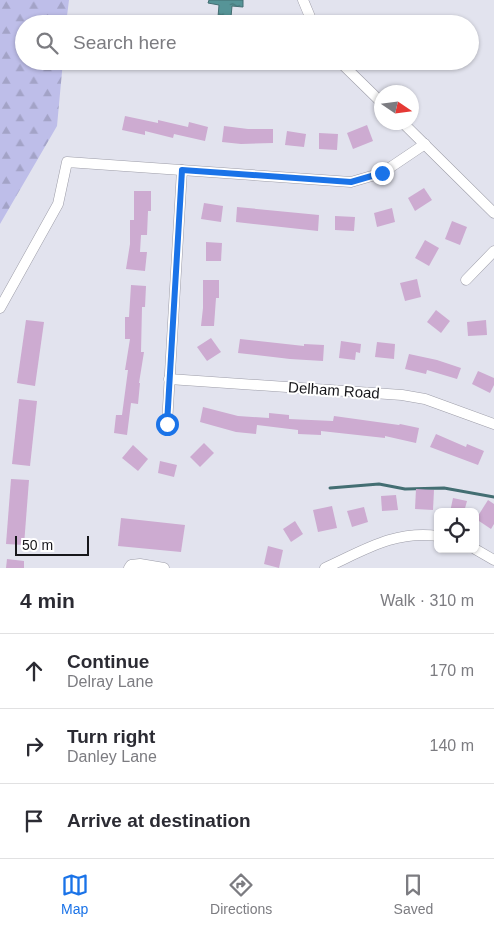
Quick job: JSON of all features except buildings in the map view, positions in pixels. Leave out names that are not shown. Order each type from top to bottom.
[{"type":"street","points":[[303,0],[309,15]]},
{"type":"street","points":[[348,70],[374,95]]},
{"type":"street","points":[[410,130],[494,213]]},
{"type":"street","points":[[0,308],[58,204],[67,162],[351,182],[382,173],[425,144]]},
{"type":"street","points":[[167,424],[182,170]]},
{"type":"street","points":[[466,280],[494,251]]},
{"type":"street","name":"Delham Road","points":[[169,379],[402,395],[426,399],[494,424]]},
{"type":"street","points":[[325,568],[379,543],[402,536],[417,534],[434,536]]},
{"type":"street","points":[[479,551],[494,560]]},
{"type":"street","points":[[128,568],[131,565],[140,564],[164,568]]},
{"type":"green space","points":[[0,0],[69,0],[67,15],[15,15],[15,70],[62,70],[57,126],[0,224]]},
{"type":"water","points":[[209,0],[243,0],[243,7],[232,6],[231,15],[218,15],[219,5],[208,3]]},
{"type":"waterway","points":[[330,488],[379,484],[405,489],[444,488],[494,497]]},
{"type":"route","points":[[167,424],[182,170],[351,182],[382,173]]}]
